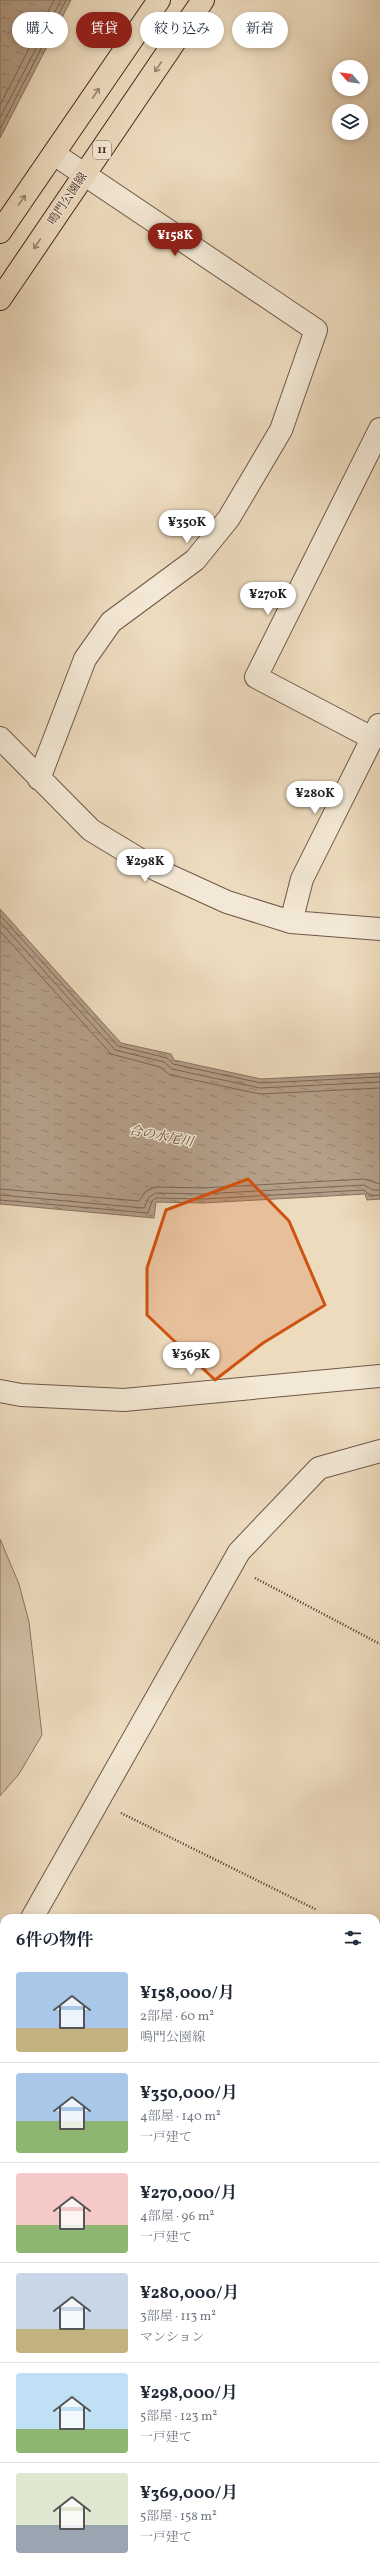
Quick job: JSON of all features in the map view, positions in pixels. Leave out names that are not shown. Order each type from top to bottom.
[{"type":"main road","points":[[0,232],[159,0]]},
{"type":"main road","name":"鳴門公園線","points":[[0,299],[203,0]]},
{"type":"street","points":[[39,779],[84,659],[110,622],[195,560],[229,518],[281,430],[316,330],[84,176],[54,154]]},
{"type":"street","points":[[291,922],[302,879],[377,733],[256,677],[380,428]]},
{"type":"street","points":[[0,738],[91,830],[157,870],[227,902],[291,922],[380,929]]},
{"type":"street","points":[[0,1391],[21,1395],[124,1400],[380,1376]]},
{"type":"street","points":[[34,1914],[239,1552],[319,1468],[380,1451]]},
{"type":"path","points":[[232,1566],[380,1644]]},
{"type":"path","points":[[97,1801],[317,1910]]},
{"type":"highlighted area","points":[[248,1179],[289,1221],[325,1305],[263,1343],[215,1380],[147,1315],[147,1268],[166,1210]]},
{"type":"green space","points":[[0,1539],[19,1584],[29,1622],[42,1735],[19,1774],[0,1796]]},
{"type":"water","points":[[0,0],[71,0],[65,12],[12,12],[12,48],[46,48],[0,138]]},
{"type":"water","name":"合の水尾川","points":[[0,909],[121,1043],[171,1054],[174,1060],[261,1079],[380,1073],[380,1199],[367,1200],[365,1194],[203,1203],[156,1202],[154,1218],[0,1204]]}]
